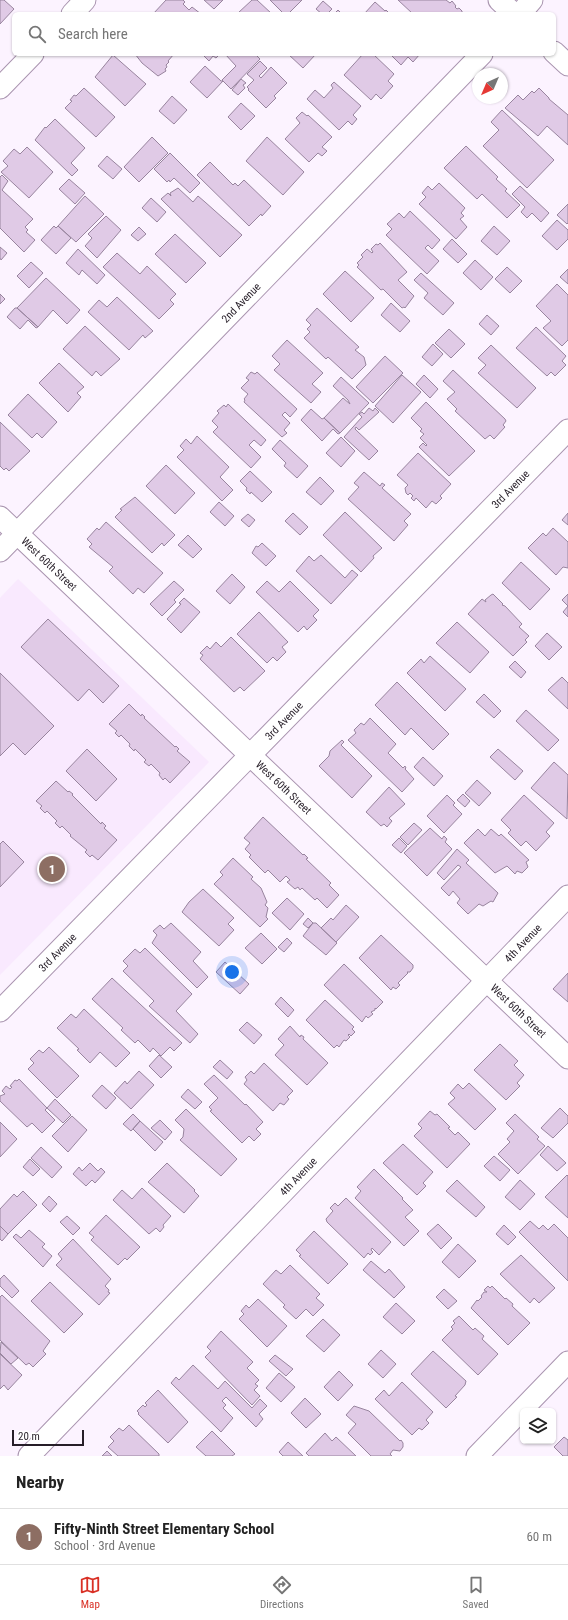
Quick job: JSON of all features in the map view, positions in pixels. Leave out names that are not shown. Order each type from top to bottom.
[{"type":"street","points":[[74,12],[85,0]]},
{"type":"street","points":[[500,0],[512,12]]},
{"type":"street","points":[[522,12],[532,0]]},
{"type":"street","points":[[556,54],[568,65]]},
{"type":"street","points":[[0,88],[31,56]]},
{"type":"street","name":"2nd Avenue","points":[[0,552],[480,56]]},
{"type":"street","name":"3rd Avenue","points":[[0,1011],[568,430]]},
{"type":"street","name":"West 60th Street","points":[[0,517],[568,1058]]},
{"type":"street","name":"4th Avenue","points":[[28,1456],[568,896]]},
{"type":"street","points":[[477,1456],[568,1362]]},
{"type":"shaded area","points":[[18,579],[209,762],[0,975],[0,598]]},
{"type":"building","points":[[0,0],[4,0],[14,9],[0,24]]},
{"type":"building","points":[[166,0],[183,0],[185,2],[183,4],[189,10],[192,7],[198,12],[155,12]]},
{"type":"building","points":[[204,0],[223,0],[214,9]]},
{"type":"building","points":[[252,0],[257,0],[270,12],[239,12]]},
{"type":"building","points":[[270,0],[302,0],[290,12],[282,12]]},
{"type":"building","points":[[398,0],[446,0],[450,3],[452,1],[457,9],[459,8],[462,11],[462,12],[411,12]]},
{"type":"building","points":[[323,1],[332,9],[329,12],[320,12],[316,9]]},
{"type":"building","points":[[375,2],[388,12],[366,12]]},
{"type":"building","points":[[112,56],[114,56],[146,84],[125,106],[95,77]]},
{"type":"building","points":[[137,56],[172,56],[166,65],[166,71],[158,76],[142,63]]},
{"type":"building","points":[[204,56],[213,56],[209,61]]},
{"type":"building","points":[[227,56],[257,56],[260,59],[231,89],[222,80],[236,66]]},
{"type":"building","points":[[290,56],[314,56],[303,68]]},
{"type":"building","points":[[361,56],[375,56],[394,74],[388,81],[393,86],[381,99],[376,94],[371,100],[344,75]]},
{"type":"building","points":[[392,56],[418,56],[413,62],[408,57],[401,65]]},
{"type":"building","points":[[260,61],[267,68],[259,76],[261,78],[271,67],[287,83],[274,96],[276,98],[266,108],[248,90],[249,89],[247,87],[254,80],[247,74]]},
{"type":"building","points":[[205,66],[221,81],[223,81],[207,98],[190,82]]},
{"type":"building","points":[[241,79],[246,83],[243,85],[245,88],[238,95],[232,90]]},
{"type":"building","points":[[334,82],[361,106],[353,115],[357,119],[352,125],[348,121],[339,130],[307,99],[315,90],[324,98],[333,88],[331,85]]},
{"type":"building","points":[[84,88],[115,117],[96,137],[65,108],[72,101],[70,100],[74,95],[76,96]]},
{"type":"building","points":[[539,88],[549,99],[568,115],[568,145],[547,126],[538,136],[505,108],[518,95],[523,100],[532,91],[534,93]]},
{"type":"building","points":[[172,96],[187,110],[174,124],[159,111]]},
{"type":"building","points":[[241,103],[255,116],[241,130],[228,117]]},
{"type":"building","points":[[502,110],[554,160],[527,188],[483,146],[499,130],[491,122]]},
{"type":"building","points":[[302,112],[307,116],[308,115],[332,137],[322,147],[327,151],[322,156],[318,153],[309,162],[285,139],[300,123],[296,118]]},
{"type":"building","points":[[55,119],[85,148],[71,163],[78,170],[72,176],[35,140],[45,127],[46,128]]},
{"type":"building","points":[[152,137],[168,153],[139,182],[124,167]]},
{"type":"building","points":[[267,137],[304,172],[283,195],[246,161]]},
{"type":"building","points":[[466,146],[498,177],[496,179],[507,189],[505,191],[520,205],[507,218],[482,194],[477,199],[444,168]]},
{"type":"building","points":[[27,147],[53,172],[29,198],[1,172],[8,166],[3,161],[14,149],[20,154]]},
{"type":"building","points":[[170,153],[200,183],[190,193],[174,178],[170,182],[169,180],[167,182],[154,169]]},
{"type":"building","points":[[107,156],[122,169],[113,179],[98,166]]},
{"type":"building","points":[[210,162],[233,185],[235,183],[238,186],[244,180],[271,206],[262,216],[261,214],[249,226],[197,175]]},
{"type":"building","points":[[2,175],[8,181],[2,190],[33,219],[25,227],[28,230],[26,232],[35,240],[24,252],[0,228],[0,177]]},
{"type":"building","points":[[69,179],[85,193],[75,204],[59,189]]},
{"type":"building","points":[[439,183],[465,208],[461,213],[464,216],[460,219],[467,227],[456,239],[419,204],[426,197],[422,193],[428,186],[432,190]]},
{"type":"building","points":[[520,186],[549,213],[541,222],[532,213],[527,218],[521,212],[525,207],[512,194]]},
{"type":"building","points":[[178,188],[193,202],[198,196],[242,235],[220,257],[161,199],[168,193],[171,196],[170,193]]},
{"type":"building","points":[[85,196],[104,214],[76,242],[58,226]]},
{"type":"building","points":[[151,198],[166,212],[157,222],[142,208]]},
{"type":"building","points":[[568,204],[568,223],[567,224],[557,215]]},
{"type":"building","points":[[410,211],[440,240],[432,249],[428,245],[425,248],[439,261],[427,274],[386,235],[392,229],[387,224],[399,213],[404,218]]},
{"type":"building","points":[[106,216],[121,230],[97,258],[85,246],[92,238],[88,234]]},
{"type":"building","points":[[557,220],[568,230],[568,239],[557,250],[542,236]]},
{"type":"building","points":[[54,226],[56,228],[58,226],[71,238],[56,254],[41,240]]},
{"type":"building","points":[[494,226],[510,241],[497,255],[481,241]]},
{"type":"building","points":[[139,227],[146,234],[138,241],[131,235]]},
{"type":"building","points":[[175,234],[206,263],[186,283],[155,254]]},
{"type":"building","points":[[452,239],[467,254],[458,263],[443,249]]},
{"type":"building","points":[[380,243],[407,272],[398,280],[414,296],[405,308],[402,308],[383,289],[381,290],[357,267],[359,265],[357,263],[363,257],[361,255],[367,249],[372,253],[373,252],[371,249],[376,244],[378,245]]},
{"type":"building","points":[[0,247],[7,253],[1,260],[0,258]]},
{"type":"building","points":[[78,249],[105,275],[97,284],[82,270],[79,275],[66,263]]},
{"type":"building","points":[[117,253],[140,274],[147,266],[176,294],[170,300],[174,304],[159,319],[103,267]]},
{"type":"building","points":[[475,260],[493,277],[481,290],[463,273]]},
{"type":"building","points":[[31,262],[43,273],[29,288],[17,276]]},
{"type":"building","points":[[507,267],[522,281],[510,293],[495,279]]},
{"type":"building","points":[[568,269],[568,284],[560,277]]},
{"type":"building","points":[[345,271],[374,298],[351,322],[323,294]]},
{"type":"building","points":[[421,273],[454,303],[443,315],[424,298],[428,293],[414,280]]},
{"type":"building","points":[[46,278],[80,310],[67,324],[53,310],[38,327],[17,308]]},
{"type":"building","points":[[557,284],[568,295],[568,340],[562,346],[543,328],[551,321],[536,306]]},
{"type":"building","points":[[0,294],[5,299],[0,304]]},
{"type":"building","points":[[117,297],[153,331],[145,338],[143,335],[129,350],[88,312],[99,300],[107,307]]},
{"type":"building","points":[[391,303],[410,321],[400,332],[381,315]]},
{"type":"building","points":[[15,308],[17,308],[38,327],[36,328],[28,320],[20,329],[7,317]]},
{"type":"building","points":[[317,308],[359,347],[355,350],[364,357],[366,365],[352,379],[328,357],[326,359],[304,338],[310,332],[307,329],[311,325],[306,320]]},
{"type":"building","points":[[487,315],[499,326],[491,335],[479,324]]},
{"type":"building","points":[[85,326],[120,359],[101,376],[96,371],[92,376],[63,349]]},
{"type":"building","points":[[536,327],[566,356],[562,361],[566,365],[555,376],[551,372],[547,376],[516,348]]},
{"type":"building","points":[[449,329],[465,344],[451,358],[435,343]]},
{"type":"building","points":[[287,340],[323,373],[312,384],[321,392],[311,403],[274,370],[280,364],[272,356]]},
{"type":"building","points":[[433,344],[443,354],[432,366],[422,357]]},
{"type":"building","points":[[491,345],[536,388],[517,408],[478,373],[486,365],[478,358]]},
{"type":"building","points":[[385,356],[403,373],[373,403],[356,387]]},
{"type":"building","points":[[59,363],[84,387],[77,393],[81,397],[68,412],[39,383]]},
{"type":"building","points":[[453,370],[505,419],[506,421],[503,425],[505,427],[494,439],[490,435],[485,439],[455,411],[457,409],[447,399],[455,392],[443,381]]},
{"type":"building","points":[[251,372],[255,374],[257,372],[297,409],[290,417],[285,412],[282,415],[290,423],[284,430],[287,433],[282,437],[244,402],[244,399],[248,394],[241,388],[249,380],[246,378]]},
{"type":"building","points":[[402,375],[421,392],[393,423],[375,406]]},
{"type":"building","points":[[424,375],[438,389],[430,398],[416,384]]},
{"type":"building","points":[[341,377],[369,403],[340,433],[324,418],[343,398],[350,404],[348,400],[333,386]]},
{"type":"building","points":[[28,394],[57,422],[42,438],[37,433],[32,438],[8,415]]},
{"type":"building","points":[[426,402],[475,451],[449,476],[419,447],[423,443],[426,446],[427,445],[420,438],[424,434],[420,431],[422,429],[411,418]]},
{"type":"building","points":[[228,404],[266,440],[261,446],[254,440],[249,445],[261,457],[251,468],[213,432],[218,427],[212,421],[219,413],[217,411],[224,405],[226,407]]},
{"type":"building","points":[[369,408],[373,411],[375,408],[379,412],[359,430],[356,427],[355,429],[378,451],[369,460],[344,437],[362,417],[359,414],[362,412],[364,414]]},
{"type":"building","points":[[311,409],[322,419],[324,418],[340,433],[338,434],[333,429],[322,441],[301,420]]},
{"type":"building","points":[[0,422],[30,451],[9,471],[6,468],[4,470],[0,466]]},
{"type":"building","points":[[197,436],[229,467],[220,477],[233,490],[222,501],[177,457],[184,450],[180,446],[186,439],[191,444]]},
{"type":"building","points":[[341,437],[355,451],[341,467],[326,453]]},
{"type":"building","points":[[280,440],[308,466],[297,478],[284,466],[286,463],[272,449]]},
{"type":"building","points":[[418,453],[451,484],[440,496],[442,498],[436,504],[432,501],[426,508],[416,498],[414,501],[411,498],[413,496],[410,493],[408,495],[406,493],[405,488],[408,485],[397,475]]},
{"type":"building","points":[[166,465],[195,493],[175,514],[146,486]]},
{"type":"building","points":[[250,471],[272,492],[262,502],[251,492],[250,494],[246,490],[247,488],[240,481]]},
{"type":"building","points":[[364,472],[380,486],[382,483],[385,485],[382,488],[411,514],[404,521],[408,525],[394,541],[348,499],[359,487],[354,483]]},
{"type":"building","points":[[320,477],[334,491],[321,505],[306,492]]},
{"type":"building","points":[[135,497],[175,535],[164,546],[162,543],[152,553],[115,517],[122,510],[120,509]]},
{"type":"building","points":[[219,502],[234,516],[225,526],[210,512]]},
{"type":"building","points":[[345,512],[382,548],[373,556],[374,558],[361,572],[323,535]]},
{"type":"building","points":[[293,513],[308,527],[300,535],[285,521]]},
{"type":"building","points":[[568,513],[568,525],[562,520]]},
{"type":"building","points":[[248,514],[255,520],[249,527],[241,520]]},
{"type":"building","points":[[106,522],[163,573],[144,593],[138,588],[133,594],[109,571],[113,567],[89,547],[92,544],[87,539],[97,528],[99,530]]},
{"type":"building","points":[[553,528],[568,542],[568,568],[563,567],[556,575],[528,548],[543,533],[546,536]]},
{"type":"building","points":[[188,535],[202,549],[193,558],[178,545]]},
{"type":"building","points":[[262,543],[276,556],[266,566],[252,553],[256,546],[258,547]]},
{"type":"building","points":[[321,555],[345,578],[352,570],[358,575],[331,604],[296,571],[309,556],[314,561]]},
{"type":"building","points":[[521,562],[550,589],[530,610],[502,583]]},
{"type":"building","points":[[232,574],[245,587],[230,604],[216,591]]},
{"type":"building","points":[[174,581],[184,590],[174,600],[176,602],[162,616],[150,604]]},
{"type":"building","points":[[267,581],[279,592],[290,581],[319,610],[313,616],[317,620],[307,630],[304,626],[298,632],[256,592]]},
{"type":"building","points":[[493,594],[522,624],[519,627],[529,636],[525,640],[527,642],[513,656],[468,614],[482,599],[486,602],[485,600]]},
{"type":"building","points":[[568,594],[568,606],[562,600]]},
{"type":"building","points":[[184,598],[200,612],[181,633],[167,619],[181,604],[179,603]]},
{"type":"building","points":[[568,606],[568,617],[563,612]]},
{"type":"building","points":[[259,612],[288,642],[282,647],[286,652],[277,661],[273,657],[267,663],[237,634]]},
{"type":"building","points":[[48,619],[119,686],[103,703],[89,689],[78,701],[21,647]]},
{"type":"building","points":[[457,622],[489,652],[470,673],[436,643]]},
{"type":"building","points":[[547,633],[562,647],[549,660],[535,646]]},
{"type":"building","points":[[231,637],[265,671],[244,691],[240,687],[234,692],[200,659],[203,655],[200,653],[207,646],[210,649],[216,642],[221,647]]},
{"type":"building","points":[[430,656],[466,689],[445,711],[407,673],[421,659],[424,663]]},
{"type":"building","points":[[515,661],[526,672],[521,678],[509,667]]},
{"type":"building","points":[[0,673],[54,726],[25,755],[13,743],[0,756]]},
{"type":"building","points":[[562,677],[568,683],[568,709],[548,690]]},
{"type":"building","points":[[397,682],[449,734],[433,750],[411,728],[405,735],[375,705]]},
{"type":"building","points":[[484,694],[501,711],[494,718],[476,702]]},
{"type":"building","points":[[129,704],[141,716],[142,714],[145,717],[144,718],[175,747],[176,746],[179,749],[177,751],[190,762],[170,783],[165,778],[163,780],[159,775],[160,773],[151,764],[149,766],[144,762],[146,760],[135,749],[134,751],[129,746],[130,744],[121,735],[119,737],[115,733],[117,731],[109,724]]},
{"type":"building","points":[[526,710],[559,740],[548,751],[516,721]]},
{"type":"building","points":[[370,718],[396,744],[388,753],[403,768],[405,766],[405,769],[414,779],[402,792],[348,740],[356,733],[354,730],[361,723],[364,725]]},
{"type":"building","points":[[342,740],[344,742],[341,745],[372,776],[352,798],[319,766],[329,756],[330,751]]},
{"type":"building","points":[[87,749],[117,779],[96,801],[66,771]]},
{"type":"building","points":[[498,749],[523,771],[515,780],[490,757]]},
{"type":"building","points":[[423,757],[443,776],[434,786],[414,767]]},
{"type":"building","points":[[554,762],[568,775],[567,819],[531,788]]},
{"type":"building","points":[[477,780],[491,793],[479,806],[465,793]]},
{"type":"building","points":[[56,781],[68,792],[69,791],[73,794],[72,795],[101,824],[102,822],[106,826],[104,828],[117,840],[98,860],[92,855],[90,857],[85,852],[87,850],[70,836],[71,835],[62,826],[60,828],[55,823],[57,821],[47,811],[45,813],[40,808],[42,806],[36,801]]},
{"type":"building","points":[[389,787],[405,804],[389,818],[392,821],[387,827],[384,824],[381,826],[366,812]]},
{"type":"building","points":[[463,794],[470,801],[465,807],[457,800]]},
{"type":"building","points":[[447,795],[455,803],[453,805],[462,814],[444,833],[427,816]]},
{"type":"building","points":[[524,795],[554,823],[546,832],[550,836],[536,851],[526,841],[521,846],[508,833],[511,830],[501,820]]},
{"type":"building","points":[[263,817],[303,855],[304,854],[308,858],[306,859],[331,883],[329,885],[339,895],[327,908],[317,898],[315,900],[302,888],[300,890],[298,887],[295,889],[287,882],[290,880],[286,876],[280,882],[268,870],[265,873],[249,857],[251,855],[245,849],[250,843],[244,838]]},
{"type":"building","points":[[414,823],[422,830],[408,845],[400,837]]},
{"type":"building","points":[[430,828],[442,839],[444,836],[447,839],[445,842],[452,849],[427,876],[404,853]]},
{"type":"building","points":[[478,829],[485,836],[491,829],[499,836],[501,834],[529,860],[526,862],[528,867],[522,873],[517,871],[515,874],[507,866],[495,873],[464,843]]},
{"type":"building","points":[[399,838],[407,846],[401,853],[392,845]]},
{"type":"building","points":[[3,841],[24,862],[0,887],[0,844]]},
{"type":"building","points":[[457,849],[469,860],[466,863],[498,893],[493,902],[491,901],[483,906],[479,904],[468,914],[457,903],[460,899],[453,891],[449,896],[441,888],[461,867],[458,865],[444,880],[437,873]]},
{"type":"building","points":[[233,858],[253,877],[251,879],[261,888],[267,902],[265,905],[268,908],[266,917],[268,919],[260,927],[214,884],[223,875],[220,872]]},
{"type":"building","points":[[203,889],[234,918],[228,924],[234,930],[219,946],[182,912],[189,902]]},
{"type":"building","points":[[287,898],[304,914],[290,930],[272,913]]},
{"type":"building","points":[[346,905],[359,917],[336,942],[321,928],[331,918],[333,920]]},
{"type":"building","points":[[308,918],[313,923],[308,928],[303,924]]},
{"type":"building","points":[[171,923],[201,952],[193,961],[208,977],[197,988],[152,943],[157,935],[153,931],[160,925],[164,929]]},
{"type":"building","points":[[313,923],[316,923],[337,943],[326,955],[303,936]]},
{"type":"building","points":[[261,933],[277,949],[262,964],[245,948]]},
{"type":"building","points":[[381,935],[413,965],[410,972],[407,972],[408,973],[398,983],[400,985],[396,989],[393,987],[391,990],[359,958]]},
{"type":"building","points":[[287,938],[292,943],[284,952],[278,947]]},
{"type":"building","points":[[145,948],[192,994],[176,1011],[198,1034],[190,1043],[149,1006],[154,1001],[123,971],[128,966],[123,961],[135,949],[140,953]]},
{"type":"building","points":[[225,962],[249,984],[240,994],[216,972]]},
{"type":"building","points":[[344,964],[383,1002],[371,1012],[373,1014],[368,1018],[366,1016],[362,1022],[324,985]]},
{"type":"building","points":[[568,973],[568,1002],[553,989]]},
{"type":"building","points":[[112,978],[182,1043],[174,1051],[170,1047],[161,1056],[153,1048],[150,1052],[138,1040],[135,1043],[121,1030],[123,1028],[92,999]]},
{"type":"building","points":[[281,997],[294,1010],[288,1017],[275,1004]]},
{"type":"building","points":[[325,1000],[354,1027],[352,1029],[355,1032],[351,1036],[349,1034],[348,1035],[350,1037],[346,1041],[344,1040],[339,1047],[337,1045],[334,1048],[306,1020]]},
{"type":"building","points":[[84,1009],[130,1053],[116,1067],[100,1052],[90,1063],[77,1050],[79,1049],[57,1028],[71,1014],[76,1018]]},
{"type":"building","points":[[247,1022],[262,1035],[254,1044],[239,1030]]},
{"type":"building","points":[[290,1026],[300,1037],[301,1035],[304,1037],[303,1039],[328,1063],[307,1085],[275,1055],[284,1045],[278,1039]]},
{"type":"building","points":[[500,1044],[518,1061],[514,1065],[524,1075],[517,1083],[520,1086],[506,1100],[474,1070]]},
{"type":"building","points":[[49,1047],[79,1076],[57,1098],[28,1069],[34,1063],[30,1059],[39,1050],[43,1053]]},
{"type":"building","points":[[159,1055],[172,1067],[161,1078],[149,1066]]},
{"type":"building","points":[[220,1060],[233,1072],[227,1079],[213,1067]]},
{"type":"building","points":[[264,1063],[293,1091],[287,1097],[289,1099],[284,1105],[280,1103],[273,1111],[244,1084],[247,1080],[245,1077],[251,1071],[254,1074]]},
{"type":"building","points":[[139,1071],[154,1085],[131,1109],[114,1093],[125,1081],[127,1084]]},
{"type":"building","points":[[214,1075],[245,1105],[246,1104],[263,1122],[256,1129],[261,1134],[254,1141],[249,1136],[242,1143],[210,1111],[212,1110],[209,1107],[218,1098],[204,1084]]},
{"type":"building","points":[[19,1079],[47,1108],[45,1110],[55,1120],[42,1133],[32,1123],[27,1127],[0,1101],[0,1096],[5,1094],[2,1091],[6,1086],[10,1089],[12,1087],[10,1086],[15,1080],[17,1081]]},
{"type":"building","points":[[469,1083],[496,1109],[475,1130],[448,1104],[455,1098],[450,1093],[458,1084],[463,1089]]},
{"type":"building","points":[[102,1085],[116,1098],[106,1109],[92,1096]]},
{"type":"building","points":[[188,1089],[202,1102],[195,1109],[181,1097]]},
{"type":"building","points":[[55,1099],[71,1115],[63,1123],[47,1108]]},
{"type":"building","points":[[560,1108],[568,1116],[568,1123],[553,1138],[541,1128]]},
{"type":"building","points":[[186,1109],[237,1159],[221,1176],[180,1140],[183,1137],[184,1129],[175,1120]]},
{"type":"building","points":[[430,1111],[435,1115],[437,1114],[450,1127],[448,1128],[455,1135],[458,1132],[470,1144],[447,1168],[414,1136],[422,1128],[418,1124]]},
{"type":"building","points":[[133,1114],[140,1121],[131,1131],[123,1124]]},
{"type":"building","points":[[515,1114],[539,1137],[537,1139],[545,1146],[518,1174],[498,1154],[510,1142],[507,1139],[514,1131],[506,1123]]},
{"type":"building","points":[[72,1116],[87,1130],[68,1152],[52,1136]]},
{"type":"building","points":[[160,1120],[172,1132],[165,1140],[151,1128]]},
{"type":"building","points":[[140,1121],[163,1142],[155,1151],[133,1129]]},
{"type":"building","points":[[0,1122],[17,1139],[0,1157]]},
{"type":"building","points":[[403,1144],[433,1172],[423,1183],[426,1186],[417,1195],[383,1163]]},
{"type":"building","points":[[548,1146],[566,1163],[557,1171],[540,1155]]},
{"type":"building","points":[[41,1147],[62,1167],[52,1178],[31,1158]]},
{"type":"building","points":[[494,1156],[510,1170],[500,1181],[484,1166]]},
{"type":"building","points":[[30,1159],[40,1169],[33,1176],[23,1167]]},
{"type":"building","points":[[90,1163],[98,1171],[101,1168],[105,1172],[95,1183],[92,1180],[86,1186],[73,1174],[79,1167],[82,1171]]},
{"type":"building","points":[[167,1163],[195,1190],[194,1191],[199,1196],[184,1213],[148,1182]]},
{"type":"building","points":[[374,1169],[413,1210],[405,1217],[419,1231],[404,1246],[355,1198],[361,1191],[357,1187]]},
{"type":"building","points":[[567,1175],[568,1176],[568,1218],[545,1197]]},
{"type":"building","points":[[457,1180],[485,1207],[476,1217],[446,1191]]},
{"type":"building","points":[[520,1180],[535,1194],[520,1210],[505,1197]]},
{"type":"building","points":[[142,1188],[171,1216],[163,1225],[164,1227],[160,1232],[156,1228],[149,1234],[113,1200],[122,1190],[132,1199]]},
{"type":"building","points":[[23,1191],[37,1205],[8,1234],[0,1226],[0,1209],[14,1194],[17,1197]]},
{"type":"building","points":[[49,1196],[57,1204],[50,1212],[42,1204]]},
{"type":"building","points":[[346,1198],[391,1242],[379,1255],[372,1248],[371,1250],[373,1252],[370,1255],[368,1253],[364,1258],[327,1222],[326,1219],[333,1211],[330,1208],[335,1203],[338,1206]]},
{"type":"building","points":[[106,1215],[140,1247],[127,1260],[125,1258],[118,1265],[91,1240],[94,1237],[89,1233]]},
{"type":"building","points":[[67,1216],[80,1228],[73,1235],[60,1222]]},
{"type":"building","points":[[530,1221],[539,1229],[543,1225],[548,1230],[554,1224],[568,1238],[568,1281],[519,1232]]},
{"type":"building","points":[[438,1224],[452,1238],[441,1249],[427,1234]]},
{"type":"building","points":[[504,1225],[516,1237],[508,1245],[496,1234]]},
{"type":"building","points":[[0,1226],[8,1234],[2,1241],[0,1239]]},
{"type":"building","points":[[29,1230],[45,1244],[42,1247],[52,1256],[43,1267],[13,1237],[16,1234],[21,1238]]},
{"type":"building","points":[[314,1231],[348,1264],[328,1284],[299,1256],[301,1255],[296,1250]]},
{"type":"building","points":[[73,1239],[111,1279],[105,1286],[110,1293],[99,1305],[56,1265],[62,1259],[58,1254]]},
{"type":"building","points":[[458,1244],[476,1261],[459,1278],[442,1262]]},
{"type":"building","points":[[521,1255],[555,1288],[539,1303],[534,1298],[530,1303],[500,1274]]},
{"type":"building","points":[[371,1261],[385,1273],[389,1269],[405,1287],[394,1298],[363,1270]]},
{"type":"building","points":[[290,1265],[320,1294],[316,1298],[324,1305],[313,1316],[306,1309],[296,1319],[283,1307],[285,1305],[263,1284],[276,1270],[281,1274]]},
{"type":"building","points":[[4,1275],[19,1291],[12,1298],[0,1286],[0,1279]]},
{"type":"building","points":[[50,1282],[83,1314],[64,1333],[31,1301]]},
{"type":"building","points":[[488,1286],[490,1288],[492,1286],[505,1299],[506,1298],[513,1304],[512,1306],[530,1323],[508,1345],[471,1308],[477,1300],[478,1301],[482,1297],[481,1296],[484,1292],[487,1292],[484,1290]]},
{"type":"building","points":[[444,1289],[457,1301],[448,1309],[436,1297]]},
{"type":"building","points":[[2,1295],[50,1341],[43,1351],[46,1354],[33,1367],[29,1363],[26,1365],[0,1340],[0,1297]]},
{"type":"building","points":[[258,1299],[287,1326],[267,1347],[239,1319],[244,1314],[241,1311],[246,1305],[249,1308]]},
{"type":"building","points":[[396,1303],[415,1321],[402,1334],[383,1317]]},
{"type":"building","points":[[459,1316],[473,1330],[475,1328],[484,1336],[482,1339],[498,1354],[478,1375],[442,1340],[453,1329],[451,1327],[455,1323],[453,1321]]},
{"type":"building","points":[[323,1319],[340,1335],[324,1352],[306,1336]]},
{"type":"building","points":[[221,1331],[253,1362],[247,1368],[259,1380],[255,1384],[258,1386],[254,1390],[260,1396],[252,1405],[205,1357],[211,1351],[207,1347]]},
{"type":"building","points":[[1,1342],[18,1358],[11,1364],[0,1353]]},
{"type":"building","points":[[381,1350],[396,1364],[383,1378],[368,1364]]},
{"type":"building","points":[[433,1351],[466,1381],[465,1385],[455,1396],[457,1397],[446,1408],[411,1374]]},
{"type":"building","points":[[0,1354],[22,1375],[8,1390],[4,1385],[0,1389]]},
{"type":"building","points":[[275,1355],[293,1369],[286,1376],[269,1361]]},
{"type":"building","points":[[193,1365],[218,1389],[225,1381],[252,1408],[260,1399],[267,1406],[259,1414],[263,1419],[256,1427],[226,1397],[222,1401],[226,1405],[223,1408],[233,1418],[221,1432],[171,1383],[176,1377],[179,1380]]},
{"type":"building","points":[[339,1371],[353,1385],[338,1401],[324,1387]]},
{"type":"building","points":[[279,1373],[295,1387],[281,1402],[266,1388]]},
{"type":"building","points":[[402,1382],[433,1412],[426,1420],[429,1423],[422,1430],[419,1428],[412,1435],[375,1399],[384,1390],[389,1396]]},
{"type":"building","points":[[158,1390],[188,1422],[168,1443],[138,1414],[139,1413],[137,1411],[143,1405],[145,1407],[147,1405],[145,1403]]},
{"type":"building","points":[[305,1398],[321,1414],[306,1428],[291,1413]]},
{"type":"building","points":[[354,1406],[369,1411],[400,1441],[401,1440],[403,1447],[400,1451],[393,1450],[390,1454],[392,1456],[371,1456],[348,1433],[356,1424],[346,1415]]},
{"type":"building","points":[[129,1425],[159,1454],[159,1456],[118,1456],[108,1447],[114,1441],[110,1437],[119,1428],[123,1431]]},
{"type":"building","points":[[212,1431],[235,1454],[232,1456],[206,1456],[196,1447]]},
{"type":"building","points":[[325,1433],[332,1441],[336,1437],[356,1456],[309,1456],[306,1453]]},
{"type":"building","points":[[564,1437],[568,1440],[568,1456],[563,1456],[554,1447]]},
{"type":"building","points":[[288,1442],[303,1456],[283,1456],[279,1452]]},
{"type":"building","points":[[107,1451],[112,1456],[102,1456]]},
{"type":"place","name":"Fifty-Ninth Street Elementary School","points":[[52,869]]}]
